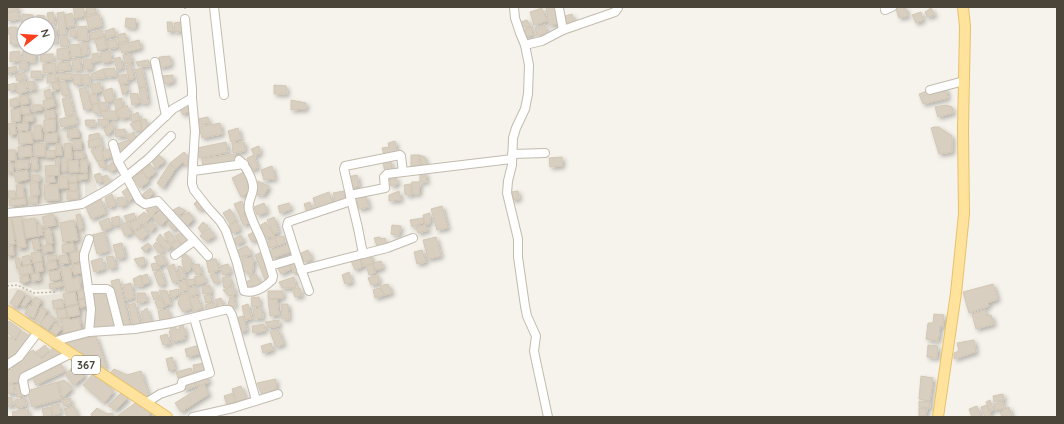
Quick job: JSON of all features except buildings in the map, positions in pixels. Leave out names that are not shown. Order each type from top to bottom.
[{"type":"main road","points":[[938,417],[956,293],[964,214],[963,129],[965,27],[963,7]]},
{"type":"main road","name":"367","points":[[7,311],[146,403],[155,414],[166,417]]},
{"type":"street","points":[[214,7],[224,95]]},
{"type":"street","points":[[525,45],[542,41],[563,30],[615,12],[618,7]]},
{"type":"street","points":[[514,8],[515,18],[525,45],[529,65],[528,100],[513,138],[512,166],[508,181],[507,193],[518,239],[518,257],[527,316],[536,336],[535,356],[548,417]]},
{"type":"street","points":[[559,8],[563,30]]},
{"type":"street","points":[[185,19],[195,131],[192,184],[194,190],[220,221],[226,231],[237,263],[244,291],[249,292],[260,289],[272,280],[273,276],[249,210],[249,200],[253,186],[248,171],[241,162],[193,171]]},
{"type":"street","points":[[155,62],[166,116]]},
{"type":"street","points":[[930,90],[964,81]]},
{"type":"street","points":[[118,160],[176,106],[192,98]]},
{"type":"street","points":[[7,212],[41,210],[82,204],[109,189],[127,176],[148,159],[172,136]]},
{"type":"street","points":[[113,144],[118,160],[139,200],[142,203],[147,204],[158,202],[208,256]]},
{"type":"street","points":[[308,291],[286,226],[288,222],[350,198],[385,188],[385,175],[512,156],[545,153]]},
{"type":"street","points":[[363,254],[344,169],[345,166],[400,155],[404,172]]},
{"type":"street","points":[[89,238],[84,254],[91,309],[89,332]]},
{"type":"street","points":[[301,270],[387,248],[413,238]]},
{"type":"street","points":[[175,255],[194,241]]},
{"type":"street","points":[[270,266],[298,258]]},
{"type":"street","points":[[88,289],[107,289],[110,291],[120,330]]},
{"type":"street","points":[[53,342],[89,332],[135,329],[229,310],[232,315],[256,400]]},
{"type":"street","points":[[146,403],[160,394],[181,388],[182,382],[210,373],[194,318]]},
{"type":"street","points":[[7,365],[19,357],[38,332]]},
{"type":"street","points":[[25,391],[23,381],[24,377],[70,354]]},
{"type":"street","points":[[193,417],[233,408],[278,394]]},
{"type":"path","points":[[7,286],[17,285],[34,293],[56,292]]},
{"type":"shaded area","points":[[50,86],[51,92],[59,89],[62,115],[58,117],[60,129],[79,127],[98,192],[85,197],[85,181],[78,181],[79,200],[7,207],[7,99]]},
{"type":"shaded area","points":[[80,209],[86,235],[80,253],[89,310],[86,329],[54,338],[7,307],[7,289],[16,288],[30,291],[35,296],[60,294],[60,288],[35,290],[17,282],[7,283],[7,216]]}]
